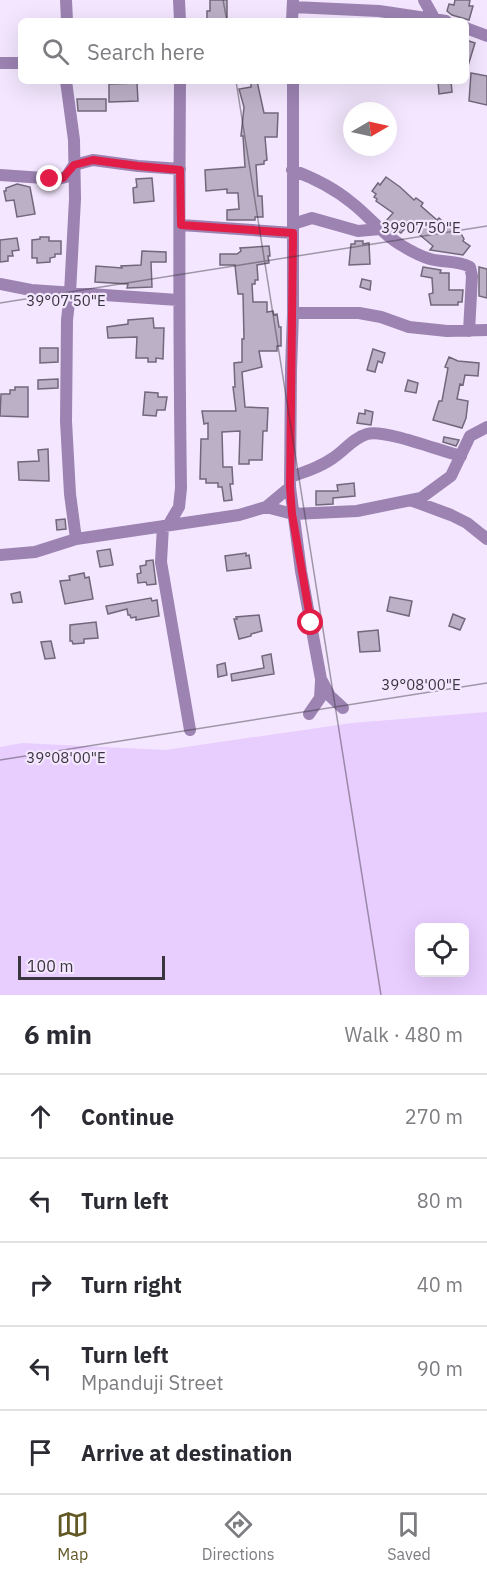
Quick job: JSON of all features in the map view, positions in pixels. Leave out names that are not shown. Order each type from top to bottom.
[{"type":"street","points":[[66,0],[67,18]]},
{"type":"street","points":[[179,0],[180,18]]},
{"type":"street","points":[[424,0],[438,18]]},
{"type":"street","points":[[292,3],[425,18]]},
{"type":"street","points":[[469,29],[487,36]]},
{"type":"street","points":[[0,63],[18,63]]},
{"type":"street","points":[[66,84],[74,140],[75,218],[67,320],[66,421],[70,494],[76,539]]},
{"type":"street","points":[[180,84],[181,225],[178,300],[180,502],[177,512],[166,525],[161,562],[190,730]]},
{"type":"street","points":[[293,84],[290,482],[292,514],[321,679],[320,698],[309,714]]},
{"type":"street","points":[[0,175],[58,179],[66,177],[74,165],[93,160],[180,170]]},
{"type":"street","points":[[292,170],[310,176],[334,190],[354,204],[401,245],[429,259],[462,263],[470,267],[472,276],[469,331]]},
{"type":"street","points":[[181,225],[293,228],[312,218],[358,231],[380,229]]},
{"type":"street","points":[[0,284],[31,290],[178,300]]},
{"type":"street","points":[[293,313],[371,314],[409,327],[487,330]]},
{"type":"street","points":[[0,555],[34,552],[76,539],[239,514],[266,507],[292,514],[357,511],[413,501],[429,493],[451,476],[470,436],[487,427]]},
{"type":"street","points":[[266,507],[290,482],[334,458],[356,440],[372,434],[388,435],[461,456]]},
{"type":"street","points":[[413,501],[467,523],[487,539]]},
{"type":"street","points":[[180,502],[198,520]]},
{"type":"street","points":[[321,679],[330,696],[343,708]]},
{"type":"shaded area","points":[[487,712],[487,995],[0,995],[0,747],[22,743],[165,750],[352,723]]},
{"type":"building","points":[[210,0],[227,0],[227,18],[207,18],[207,11],[210,11]]},
{"type":"building","points":[[455,0],[470,0],[469,6],[473,6],[469,20],[469,18],[452,15],[447,11],[449,4],[454,5]]},
{"type":"building","points":[[469,41],[475,43],[469,63]]},
{"type":"building","points":[[471,73],[487,76],[487,105],[469,101]]},
{"type":"building","points":[[109,84],[137,84],[138,101],[109,102]]},
{"type":"building","points":[[251,84],[258,84],[264,113],[278,113],[277,137],[265,137],[267,160],[264,164],[256,165],[258,196],[262,196],[263,217],[255,217],[255,220],[227,220],[227,210],[239,209],[238,193],[227,193],[227,189],[206,191],[205,170],[245,167],[243,136],[241,136],[244,107],[239,89],[251,87]]},
{"type":"building","points":[[438,84],[451,84],[452,92],[439,94]]},
{"type":"building","points":[[77,99],[106,99],[106,111],[78,111]]},
{"type":"building","points":[[386,177],[414,200],[416,198],[423,203],[421,206],[437,220],[439,218],[449,227],[451,225],[460,232],[463,241],[470,246],[463,255],[430,250],[433,246],[408,225],[401,233],[385,222],[393,213],[376,201],[374,197],[376,194],[372,191]]},
{"type":"building","points":[[152,178],[154,201],[134,203],[133,188],[137,187],[136,179]]},
{"type":"building","points":[[17,184],[30,187],[35,214],[17,217],[14,200],[6,201],[4,191]]},
{"type":"building","points":[[40,237],[49,237],[49,241],[61,241],[61,254],[55,254],[55,257],[50,258],[50,262],[37,263],[37,258],[32,258],[32,240],[40,239]]},
{"type":"building","points":[[17,238],[19,250],[12,251],[13,256],[8,256],[8,261],[0,262],[0,240]]},
{"type":"building","points":[[355,241],[363,241],[363,244],[369,243],[370,264],[349,265],[351,244],[355,244]]},
{"type":"building","points":[[269,246],[269,263],[257,265],[258,280],[252,284],[253,302],[267,302],[267,312],[273,311],[274,315],[277,314],[279,327],[281,327],[281,346],[277,346],[277,351],[259,351],[262,367],[242,372],[245,407],[268,408],[267,431],[263,431],[262,460],[249,460],[249,464],[239,464],[240,431],[222,432],[223,467],[232,467],[233,484],[230,484],[232,500],[224,501],[222,487],[218,487],[218,483],[206,483],[206,479],[200,479],[201,439],[208,439],[208,423],[204,424],[202,411],[236,411],[233,387],[235,387],[234,363],[242,362],[243,294],[238,294],[235,265],[220,265],[220,254],[237,254],[241,251],[240,248]]},
{"type":"building","points":[[142,251],[166,252],[166,262],[151,262],[152,287],[127,288],[128,284],[95,282],[96,266],[122,268],[121,266],[141,265]]},
{"type":"building","points":[[423,267],[441,270],[440,273],[449,273],[449,290],[463,290],[462,302],[458,302],[458,305],[431,305],[429,294],[433,293],[432,278],[421,276]]},
{"type":"building","points":[[479,267],[487,269],[487,298],[479,296]]},
{"type":"building","points":[[362,279],[371,281],[370,290],[360,287]]},
{"type":"building","points":[[153,318],[154,328],[164,328],[163,359],[156,358],[156,362],[148,362],[148,358],[136,358],[137,337],[108,338],[107,327],[128,324],[128,320]]},
{"type":"building","points":[[40,348],[58,348],[58,362],[40,363]]},
{"type":"building","points":[[373,349],[385,353],[382,363],[378,361],[375,372],[367,370]]},
{"type":"building","points":[[449,357],[458,361],[479,363],[478,376],[465,375],[463,385],[460,384],[457,399],[468,401],[462,428],[433,420],[439,401],[442,401],[448,368],[445,367]]},
{"type":"building","points":[[58,379],[58,388],[38,389],[38,380]]},
{"type":"building","points":[[408,380],[418,383],[416,393],[405,391]]},
{"type":"building","points":[[15,387],[28,387],[28,417],[0,416],[1,394],[10,394],[10,390],[15,390]]},
{"type":"building","points":[[145,392],[158,393],[158,397],[167,397],[165,410],[157,410],[156,416],[143,415]]},
{"type":"building","points":[[365,410],[373,412],[371,425],[357,423],[359,413],[365,414]]},
{"type":"building","points":[[444,437],[459,440],[456,446],[443,442]]},
{"type":"building","points":[[48,449],[49,481],[19,480],[18,462],[39,461],[38,450]]},
{"type":"building","points":[[354,483],[355,496],[333,498],[333,504],[316,505],[316,491],[338,491],[337,485]]},
{"type":"building","points":[[65,519],[66,529],[57,530],[56,520]]},
{"type":"building","points":[[110,549],[113,565],[100,567],[97,551]]},
{"type":"building","points":[[246,553],[246,556],[249,555],[251,568],[227,571],[225,556]]},
{"type":"building","points":[[153,560],[156,584],[138,583],[137,574],[141,573],[140,566],[146,565],[146,561]]},
{"type":"building","points":[[84,573],[85,578],[89,577],[93,599],[65,604],[60,581],[70,580],[69,576]]},
{"type":"building","points":[[20,592],[22,602],[13,603],[11,594]]},
{"type":"building","points":[[390,597],[412,601],[409,616],[387,611]]},
{"type":"building","points":[[151,598],[152,601],[157,600],[159,616],[136,620],[136,617],[131,618],[128,615],[127,609],[108,614],[106,606]]},
{"type":"building","points":[[453,614],[465,619],[460,630],[449,626]]},
{"type":"building","points":[[259,615],[262,631],[239,639],[234,619]]},
{"type":"building","points":[[96,622],[98,638],[84,639],[84,643],[73,644],[70,641],[70,625]]},
{"type":"building","points":[[378,630],[380,651],[360,652],[358,632]]},
{"type":"building","points":[[51,641],[55,658],[45,659],[41,642]]},
{"type":"building","points":[[271,654],[274,674],[232,681],[231,674],[264,668],[262,656]]},
{"type":"building","points":[[225,663],[227,675],[218,677],[217,665]]},
{"type":"route","points":[[50,179],[66,177],[74,165],[93,160],[180,170],[181,225],[293,233],[290,487],[292,514],[311,623]]}]
